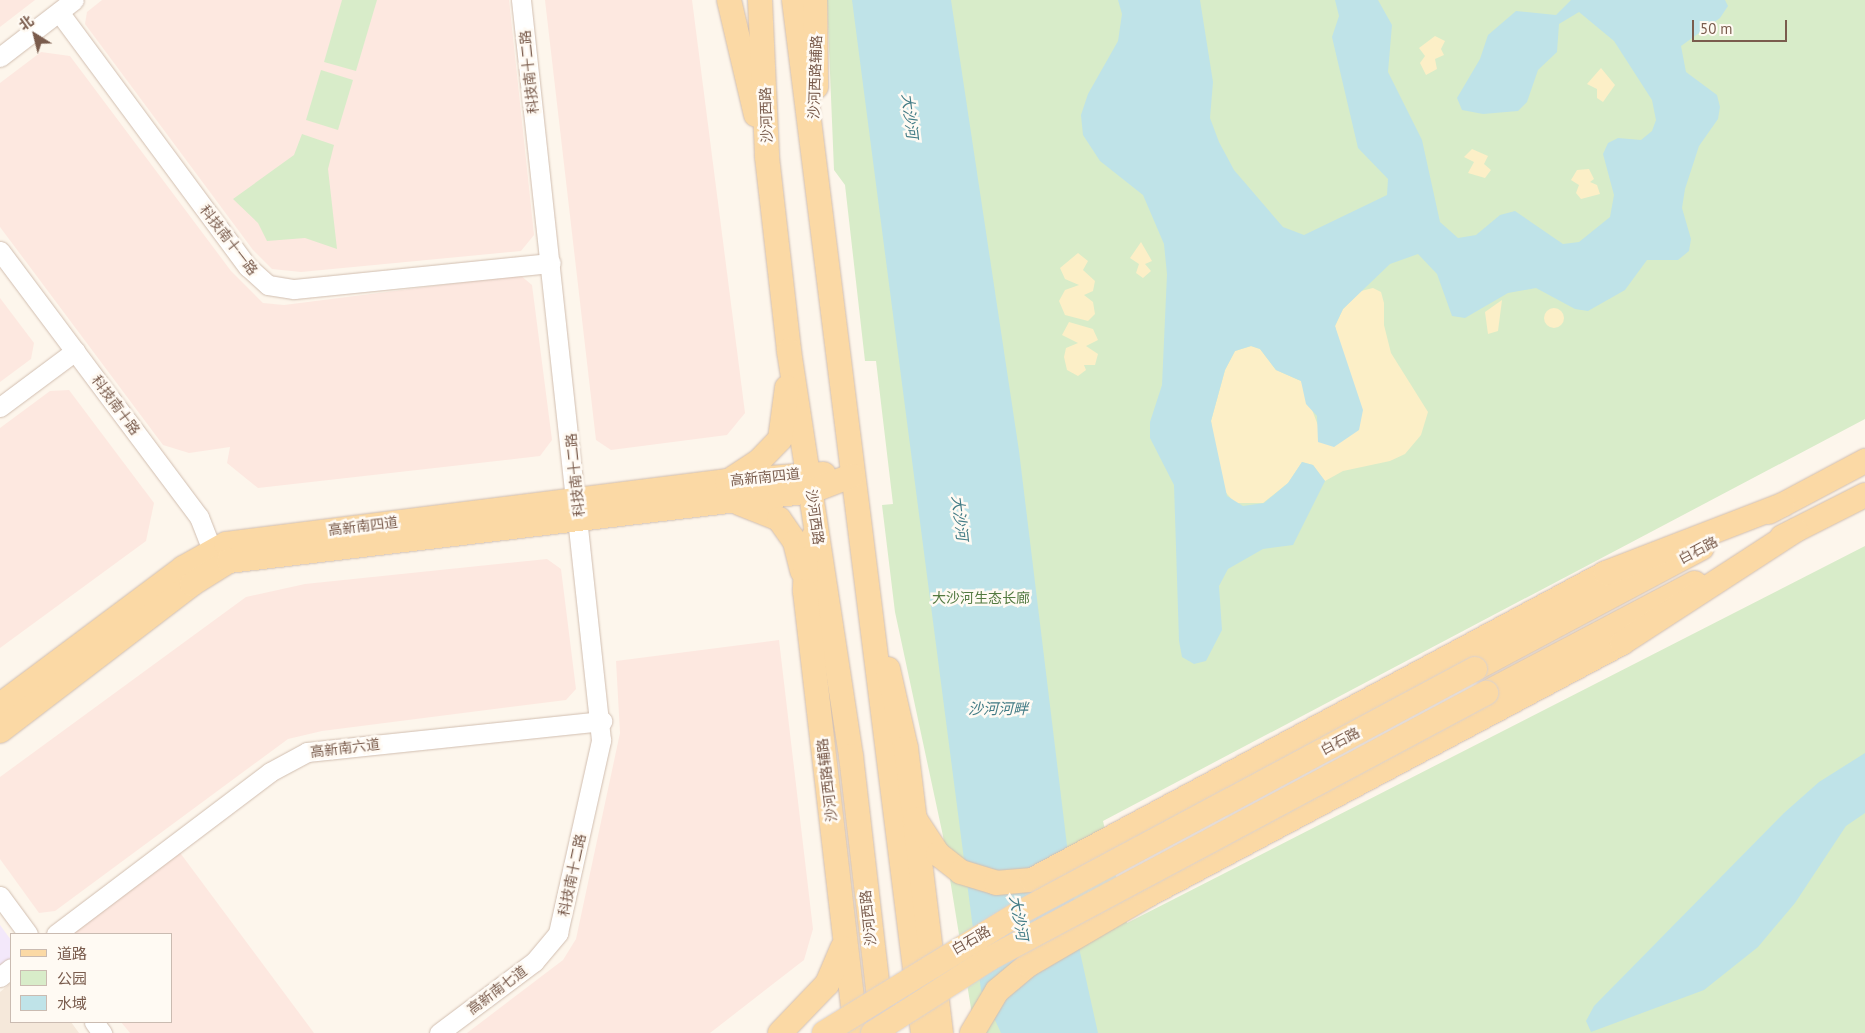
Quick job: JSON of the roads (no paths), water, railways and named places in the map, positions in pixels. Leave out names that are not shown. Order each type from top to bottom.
[{"type":"main road","points":[[729,0],[767,157]]},
{"type":"main road","name":"沙河西路","points":[[760,0],[767,157],[789,351],[811,482],[816,529],[836,660],[882,1033]]},
{"type":"main road","points":[[794,0],[851,476],[923,1033]]},
{"type":"main road","name":"沙河西路辅路","points":[[813,153],[815,0]]},
{"type":"main road","points":[[789,351],[785,426],[780,439],[759,461],[723,491],[779,519],[798,550],[805,591]]},
{"type":"main road","name":"白石路","points":[[824,1033],[1004,921],[1865,462]]},
{"type":"main road","name":"高新南四道","points":[[0,705],[211,560],[239,558],[578,508],[851,476]]},
{"type":"main road","name":"白石路","points":[[873,1033],[997,955],[1486,693],[1865,495]]},
{"type":"main road","points":[[915,819],[932,848],[970,876],[1005,883],[1032,880],[1606,573],[1782,505]]},
{"type":"main road","name":"沙河西路辅路","points":[[816,529],[806,559],[805,591],[856,1033]]},
{"type":"main road","points":[[972,1033],[992,996],[1012,976],[1114,918],[1622,643],[1796,530]]},
{"type":"main road","name":"高新南四道","points":[[0,731],[211,560]]},
{"type":"main road","points":[[866,593],[900,714],[941,1033]]},
{"type":"main road","points":[[825,767],[836,660]]},
{"type":"main road","points":[[1096,846],[1091,860],[1093,890],[1104,909],[1114,918]]},
{"type":"main road","points":[[780,1033],[834,974],[844,926]]},
{"type":"street","points":[[0,57],[74,0]]},
{"type":"street","name":"科技南十二路","points":[[521,0],[602,721],[562,922],[552,944]]},
{"type":"street","name":"科技南十一路","points":[[59,12],[248,267],[268,285],[294,289],[551,263]]},
{"type":"street","name":"科技南十路","points":[[0,251],[70,355]]},
{"type":"street","name":"科技南十路","points":[[0,271],[199,516],[211,560]]},
{"type":"street","points":[[0,407],[70,355]]},
{"type":"street","name":"高新南六道","points":[[57,933],[270,772],[307,752],[602,721]]},
{"type":"street","points":[[0,896],[27,933]]},
{"type":"street","name":"高新南七道","points":[[439,1033],[552,944]]},
{"type":"street","points":[[0,977],[10,969]]},
{"type":"water","name":"沙河河畔","points":[[852,0],[951,0],[1019,451],[1080,952],[1098,1033],[1001,1033],[981,990]]},
{"type":"water","points":[[1118,0],[1200,0],[1213,82],[1210,118],[1219,142],[1234,170],[1283,227],[1304,235],[1387,195],[1388,179],[1358,148],[1332,37],[1339,16],[1335,0],[1378,0],[1392,25],[1388,72],[1422,140],[1440,222],[1458,238],[1476,235],[1500,215],[1515,211],[1563,244],[1579,242],[1610,217],[1614,195],[1603,154],[1608,143],[1618,138],[1641,140],[1652,131],[1656,120],[1652,100],[1614,41],[1579,12],[1559,24],[1557,52],[1538,70],[1527,102],[1518,111],[1483,114],[1462,110],[1457,98],[1480,59],[1488,35],[1516,11],[1556,15],[1571,0],[1725,0],[1728,6],[1720,18],[1681,46],[1686,72],[1717,95],[1720,107],[1718,119],[1699,146],[1685,189],[1682,208],[1691,239],[1689,251],[1678,260],[1647,260],[1625,290],[1588,311],[1575,309],[1536,288],[1508,293],[1465,318],[1452,316],[1437,274],[1418,254],[1390,264],[1343,309],[1335,326],[1363,410],[1359,430],[1334,447],[1318,442],[1317,416],[1306,404],[1301,381],[1276,370],[1260,349],[1251,346],[1235,351],[1225,370],[1211,421],[1227,496],[1243,506],[1264,503],[1288,483],[1302,462],[1313,465],[1325,481],[1293,545],[1263,549],[1228,569],[1219,586],[1222,630],[1206,661],[1194,664],[1182,657],[1179,641],[1174,485],[1150,438],[1150,422],[1162,385],[1167,274],[1164,244],[1143,195],[1100,161],[1083,135],[1081,115],[1088,94],[1118,41],[1122,14]]},
{"type":"water","points":[[1865,753],[1865,813],[1846,826],[1795,903],[1758,947],[1704,990],[1591,1032],[1586,1021],[1594,1006],[1784,813],[1819,782]]},
{"type":"water label","name":"大沙河","points":[[910,116]]},
{"type":"water label","name":"大沙河","points":[[960,518]]},
{"type":"water label","name":"大沙河","points":[[1019,918]]},
{"type":"park label","name":"大沙河生态长廊","points":[[981,598]]}]
